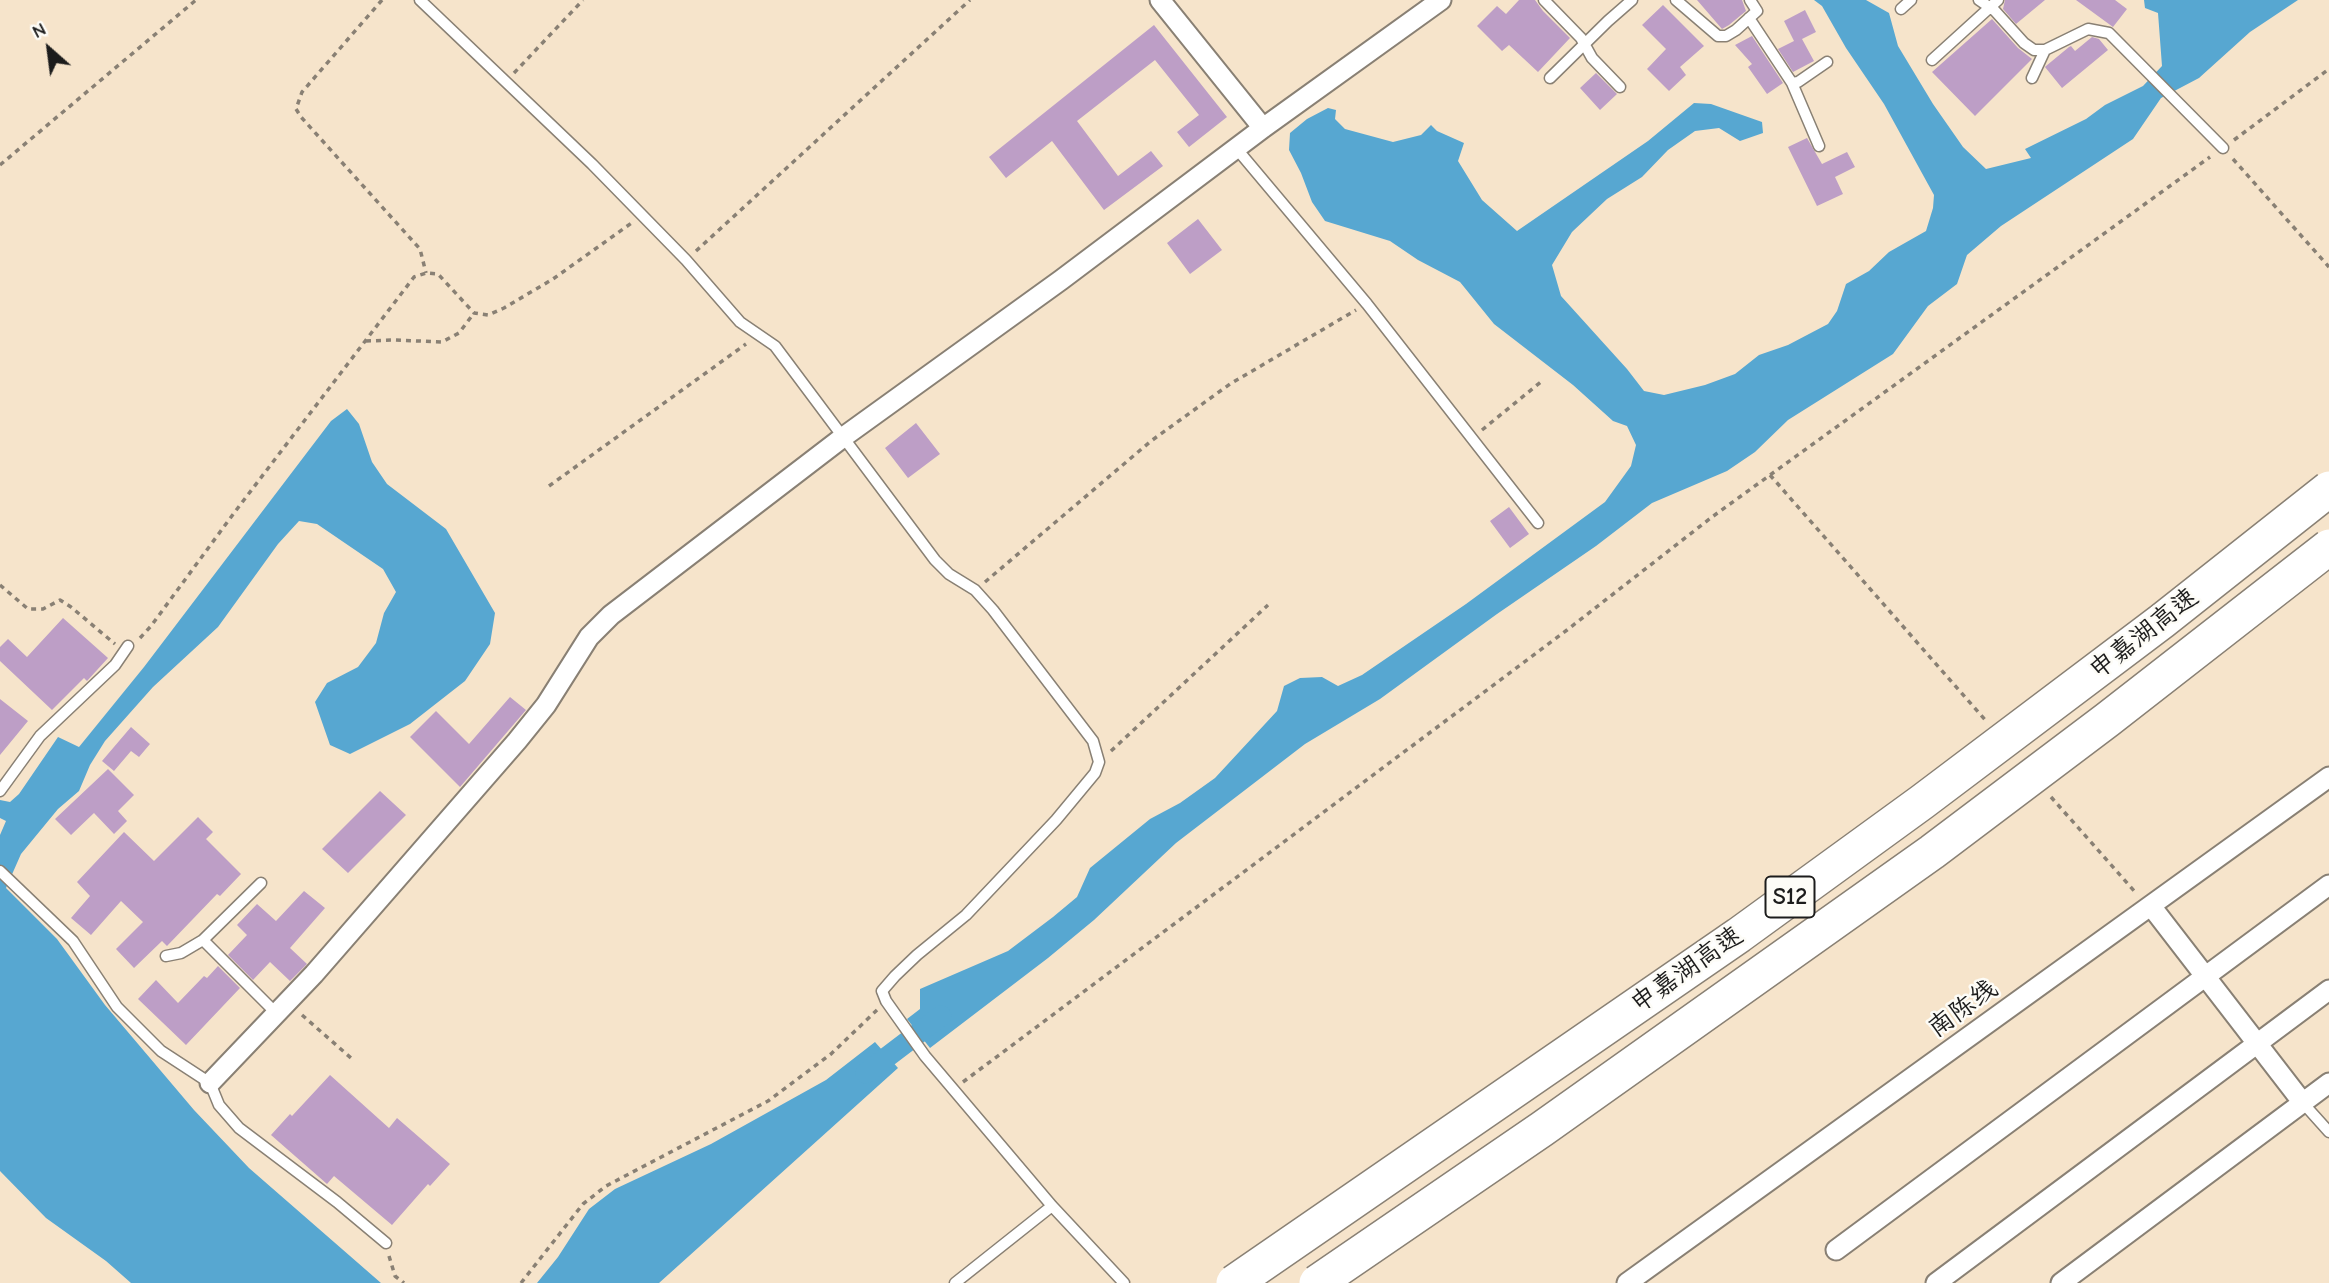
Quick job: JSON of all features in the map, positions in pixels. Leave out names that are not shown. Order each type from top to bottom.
[{"type":"highway","name":"申嘉湖高速","points":[[1234,1283],[1388,1179],[1782,903],[2042,713],[2329,489]]},
{"type":"highway","name":"申嘉湖高速","points":[[1317,1283],[1553,1121],[1932,852],[2329,547]]},
{"type":"street","points":[[1160,0],[1263,128]]},
{"type":"street","points":[[210,1083],[314,974],[517,741],[546,705],[589,637],[611,615],[842,438],[1441,0]]},
{"type":"street","name":"南陈线","points":[[1627,1283],[2329,777]]},
{"type":"street","points":[[1836,1250],[2329,885]]},
{"type":"street","points":[[2151,906],[2303,1103]]},
{"type":"street","points":[[1936,1283],[2329,990]]},
{"type":"street","points":[[2061,1283],[2329,1083]]},
{"type":"lane","points":[[420,0],[643,215],[740,322],[775,346],[935,560],[949,574],[975,590],[1093,741],[1099,762],[1095,773],[1056,820],[974,907],[895,975],[882,991],[898,1019],[953,1090],[1052,1206],[1124,1283]]},
{"type":"lane","points":[[1544,0],[1581,38],[1592,58],[1620,87]]},
{"type":"lane","points":[[1550,78],[1632,0]]},
{"type":"lane","points":[[1676,0],[1718,36],[1726,36],[1737,30],[1757,11],[1750,0]]},
{"type":"lane","points":[[1901,9],[1911,0]]},
{"type":"lane","points":[[1979,0],[1995,11],[2024,43],[2034,50],[2045,50],[2088,29],[2109,33],[2223,148]]},
{"type":"lane","points":[[1932,60],[1998,0]]},
{"type":"lane","points":[[1749,18],[1792,83],[1819,146]]},
{"type":"lane","points":[[2032,78],[2045,50]]},
{"type":"lane","points":[[1792,83],[1798,82],[1827,62]]},
{"type":"lane","points":[[1236,148],[1367,304],[1538,523]]},
{"type":"lane","points":[[0,791],[40,736],[116,665],[128,646]]},
{"type":"lane","points":[[0,871],[73,941],[117,1007],[161,1051],[210,1083],[219,1105],[239,1128],[337,1202],[386,1244]]},
{"type":"lane","points":[[166,956],[181,953],[203,940],[261,883]]},
{"type":"lane","points":[[203,940],[282,1007]]},
{"type":"lane","points":[[2303,1103],[2329,1132]]},
{"type":"lane","points":[[955,1283],[1052,1206]]},
{"type":"path","points":[[0,164],[196,0]]},
{"type":"path","points":[[382,0],[302,92],[296,109],[420,249],[426,273]]},
{"type":"path","points":[[505,82],[583,0]]},
{"type":"path","points":[[686,260],[970,0]]},
{"type":"path","points":[[953,1090],[1567,631],[1712,517],[2329,69]]},
{"type":"path","points":[[2223,148],[2329,267]]},
{"type":"path","points":[[0,585],[28,608],[43,609],[60,600],[121,648],[134,644],[151,626],[414,277],[426,273],[438,274],[474,313],[488,315],[553,279],[643,215]]},
{"type":"path","points":[[975,590],[1151,441],[1230,384],[1367,304]]},
{"type":"path","points":[[364,341],[442,342],[459,333],[474,313]]},
{"type":"path","points":[[549,486],[759,335]]},
{"type":"path","points":[[1472,438],[1542,381]]},
{"type":"path","points":[[1770,475],[1992,728]]},
{"type":"path","points":[[1099,762],[1268,605]]},
{"type":"path","points":[[2047,792],[2129,888],[2151,906]]},
{"type":"path","points":[[522,1283],[583,1204],[607,1186],[768,1101],[831,1054],[886,1001]]},
{"type":"path","points":[[282,1007],[351,1058]]},
{"type":"path","points":[[386,1244],[395,1276],[404,1283]]},
{"type":"water","points":[[1814,0],[1866,0],[1889,13],[1898,46],[1933,104],[1963,147],[1986,169],[2031,158],[2025,149],[2086,119],[2105,105],[2143,86],[2162,66],[2158,13],[2145,8],[2144,0],[2298,0],[2250,32],[2199,78],[2161,98],[2133,139],[2001,226],[1967,255],[1957,284],[1928,306],[1893,354],[1788,420],[1755,452],[1727,471],[1652,503],[1596,546],[1380,699],[1305,744],[1176,843],[1094,920],[1048,958],[930,1048],[907,1019],[920,1009],[920,989],[1008,951],[1053,917],[1077,897],[1090,868],[1150,819],[1180,803],[1215,778],[1277,711],[1284,686],[1300,678],[1322,677],[1338,686],[1362,675],[1466,604],[1605,502],[1631,466],[1636,445],[1627,426],[1613,421],[1573,385],[1494,324],[1460,282],[1418,260],[1390,241],[1325,221],[1312,202],[1289,150],[1290,133],[1307,119],[1328,108],[1336,110],[1335,119],[1345,129],[1393,142],[1421,135],[1431,125],[1437,131],[1464,143],[1458,161],[1482,200],[1517,231],[1648,141],[1694,103],[1711,104],[1762,122],[1763,133],[1740,141],[1719,128],[1695,131],[1668,150],[1642,177],[1607,199],[1572,232],[1552,265],[1561,296],[1644,391],[1664,395],[1705,385],[1735,374],[1759,355],[1788,345],[1828,324],[1837,311],[1846,284],[1869,271],[1889,252],[1926,231],[1933,208],[1934,195],[1884,104],[1846,48],[1822,6]]},
{"type":"water","points":[[347,409],[359,424],[372,462],[387,484],[446,529],[495,613],[490,644],[465,681],[410,724],[350,754],[330,745],[315,702],[327,683],[358,667],[376,643],[384,613],[396,592],[383,569],[317,524],[299,521],[278,544],[218,627],[153,687],[105,741],[90,765],[79,791],[58,809],[21,854],[6,888],[57,939],[105,1005],[194,1110],[249,1168],[381,1283],[131,1283],[106,1261],[46,1218],[0,1171],[0,835],[6,821],[0,818],[0,800],[10,802],[19,794],[58,737],[79,747],[144,667],[331,421]]},
{"type":"water","points":[[875,1042],[898,1068],[659,1283],[537,1283],[558,1257],[589,1209],[615,1189],[711,1144],[826,1080]]},
{"type":"building","points":[[1519,0],[1535,0],[1570,38],[1538,72],[1509,45],[1502,51],[1477,26],[1497,6],[1506,14]]},
{"type":"building","points":[[1697,0],[1742,0],[1746,11],[1722,29]]},
{"type":"building","points":[[2005,0],[2045,0],[2016,24],[2003,9]]},
{"type":"building","points":[[2076,0],[2115,0],[2127,9],[2113,27]]},
{"type":"building","points":[[1663,5],[1704,46],[1680,67],[1686,75],[1669,91],[1647,69],[1666,49],[1642,25]]},
{"type":"building","points":[[1805,10],[1816,32],[1802,39],[1814,61],[1793,72],[1778,49],[1794,41],[1784,21]]},
{"type":"building","points":[[1992,19],[2018,48],[2032,59],[1975,116],[1932,72]]},
{"type":"building","points":[[1154,25],[1227,117],[1189,147],[1177,132],[1199,115],[1155,60],[1077,121],[1118,176],[1151,151],[1163,166],[1104,210],[1052,141],[1006,178],[989,157]]},
{"type":"building","points":[[1752,36],[1783,83],[1767,94],[1748,67],[1752,64],[1735,45]]},
{"type":"building","points":[[2092,37],[2099,39],[2108,50],[2062,88],[2045,67],[2069,47],[2075,51]]},
{"type":"building","points":[[1596,73],[1617,94],[1600,110],[1580,88]]},
{"type":"building","points":[[1807,138],[1822,164],[1847,152],[1855,167],[1835,177],[1843,194],[1817,206],[1788,147]]},
{"type":"building","points":[[1198,219],[1222,250],[1190,274],[1167,243]]},
{"type":"building","points":[[916,423],[940,454],[908,478],[885,448]]},
{"type":"building","points":[[1509,507],[1529,534],[1510,548],[1490,521]]},
{"type":"building","points":[[63,618],[108,658],[87,681],[84,678],[52,710],[0,661],[0,647],[8,639],[27,657]]},
{"type":"building","points":[[510,697],[526,710],[460,787],[410,737],[436,711],[469,744]]},
{"type":"building","points":[[0,699],[28,721],[0,755]]},
{"type":"building","points":[[131,727],[150,744],[139,757],[131,751],[114,771],[102,761]]},
{"type":"building","points":[[108,769],[134,795],[118,811],[127,821],[114,834],[94,813],[71,835],[55,819]]},
{"type":"building","points":[[380,791],[406,815],[348,873],[322,849]]},
{"type":"building","points":[[198,817],[213,832],[206,839],[241,874],[220,896],[217,894],[167,946],[162,941],[134,968],[116,949],[143,922],[121,901],[91,935],[71,918],[90,896],[77,882],[124,832],[154,861]]},
{"type":"building","points":[[304,891],[325,908],[290,948],[307,964],[290,981],[270,962],[253,980],[228,955],[247,935],[237,925],[257,904],[276,921]]},
{"type":"building","points":[[218,966],[240,988],[186,1045],[138,999],[156,980],[178,1003],[204,976],[207,978]]},
{"type":"building","points":[[330,1075],[389,1128],[397,1118],[450,1164],[430,1186],[428,1184],[392,1225],[334,1176],[327,1184],[271,1135]]},
{"type":"waterway","points":[[866,1073],[941,1016]]}]
